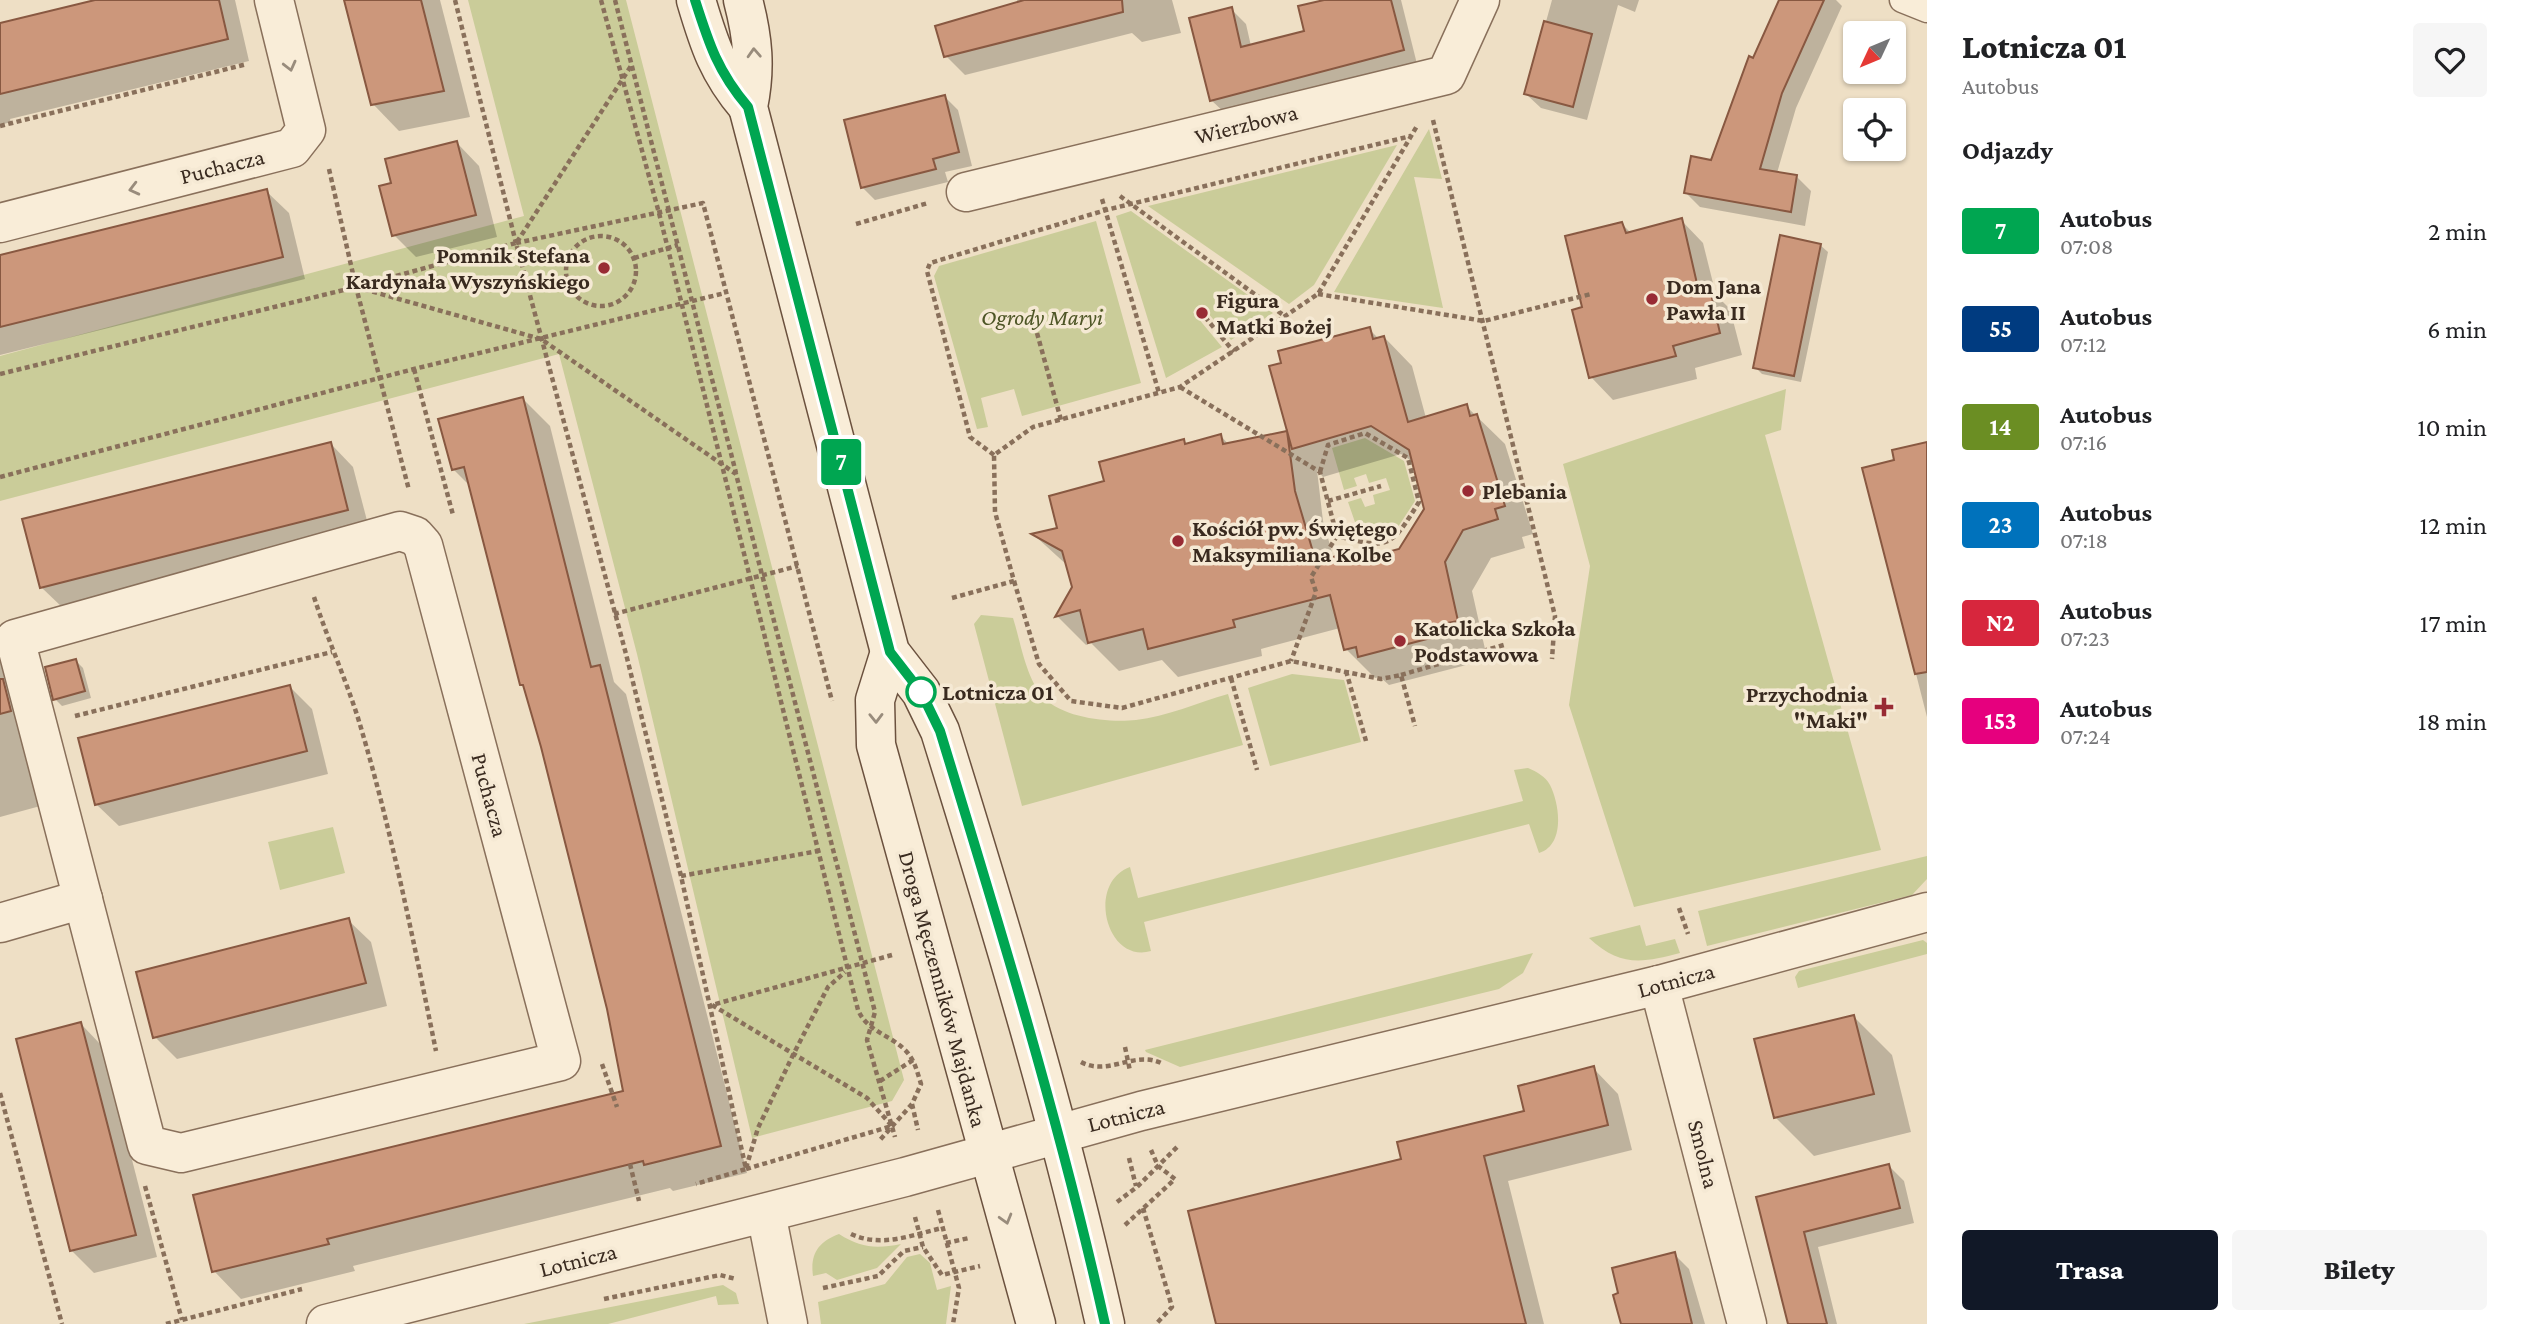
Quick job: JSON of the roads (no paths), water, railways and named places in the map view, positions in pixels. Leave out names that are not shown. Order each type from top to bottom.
[{"type":"street","name":"Puchacza","points":[[0,223],[292,148],[306,130],[274,0]]},
{"type":"street","points":[[696,0],[711,51],[726,81],[748,107]]},
{"type":"street","points":[[743,0],[753,38],[754,74],[748,107],[890,652],[921,692],[940,731],[1019,985],[1059,1132],[1105,1324]]},
{"type":"street","name":"Wierzbowa","points":[[965,192],[1446,75],[1480,0]]},
{"type":"street","name":"Puchacza","points":[[400,531],[415,536],[423,545],[562,1061],[181,1153],[147,1145],[83,900],[15,639],[400,531]]},
{"type":"street","name":"Droga Męczenników Majdanka","points":[[890,652],[875,700],[876,745],[1036,1324]]},
{"type":"street","points":[[0,923],[83,900]]},
{"type":"street","name":"Lotnicza","points":[[326,1324],[766,1213],[1059,1132],[1659,985],[1927,912]]},
{"type":"street","name":"Smolna","points":[[1659,985],[1747,1324]]},
{"type":"street","points":[[766,1213],[788,1324]]},
{"type":"lane","points":[[1902,0],[1927,10]]},
{"type":"place","name":"Pomnik Stefana Kardynała Wyszyńskiego","points":[[604,268]]},
{"type":"place","name":"Dom Jana Pawła II","points":[[1652,299]]},
{"type":"place","name":"Figura Matki Bożej","points":[[1202,313]]},
{"type":"place","name":"Plebania","points":[[1468,491]]},
{"type":"place","name":"Kościół pw. Świętego Maksymiliana Kolbe","points":[[1178,541]]},
{"type":"place","name":"Katolicka Szkoła Podstawowa","points":[[1400,641]]},
{"type":"place","name":"Lotnicza 01","points":[[921,692]]},
{"type":"place","name":"Przychodnia \"Maki\"","points":[[1884,707]]},
{"type":"park label","name":"Ogrody Maryi","points":[[1042,317]]}]
